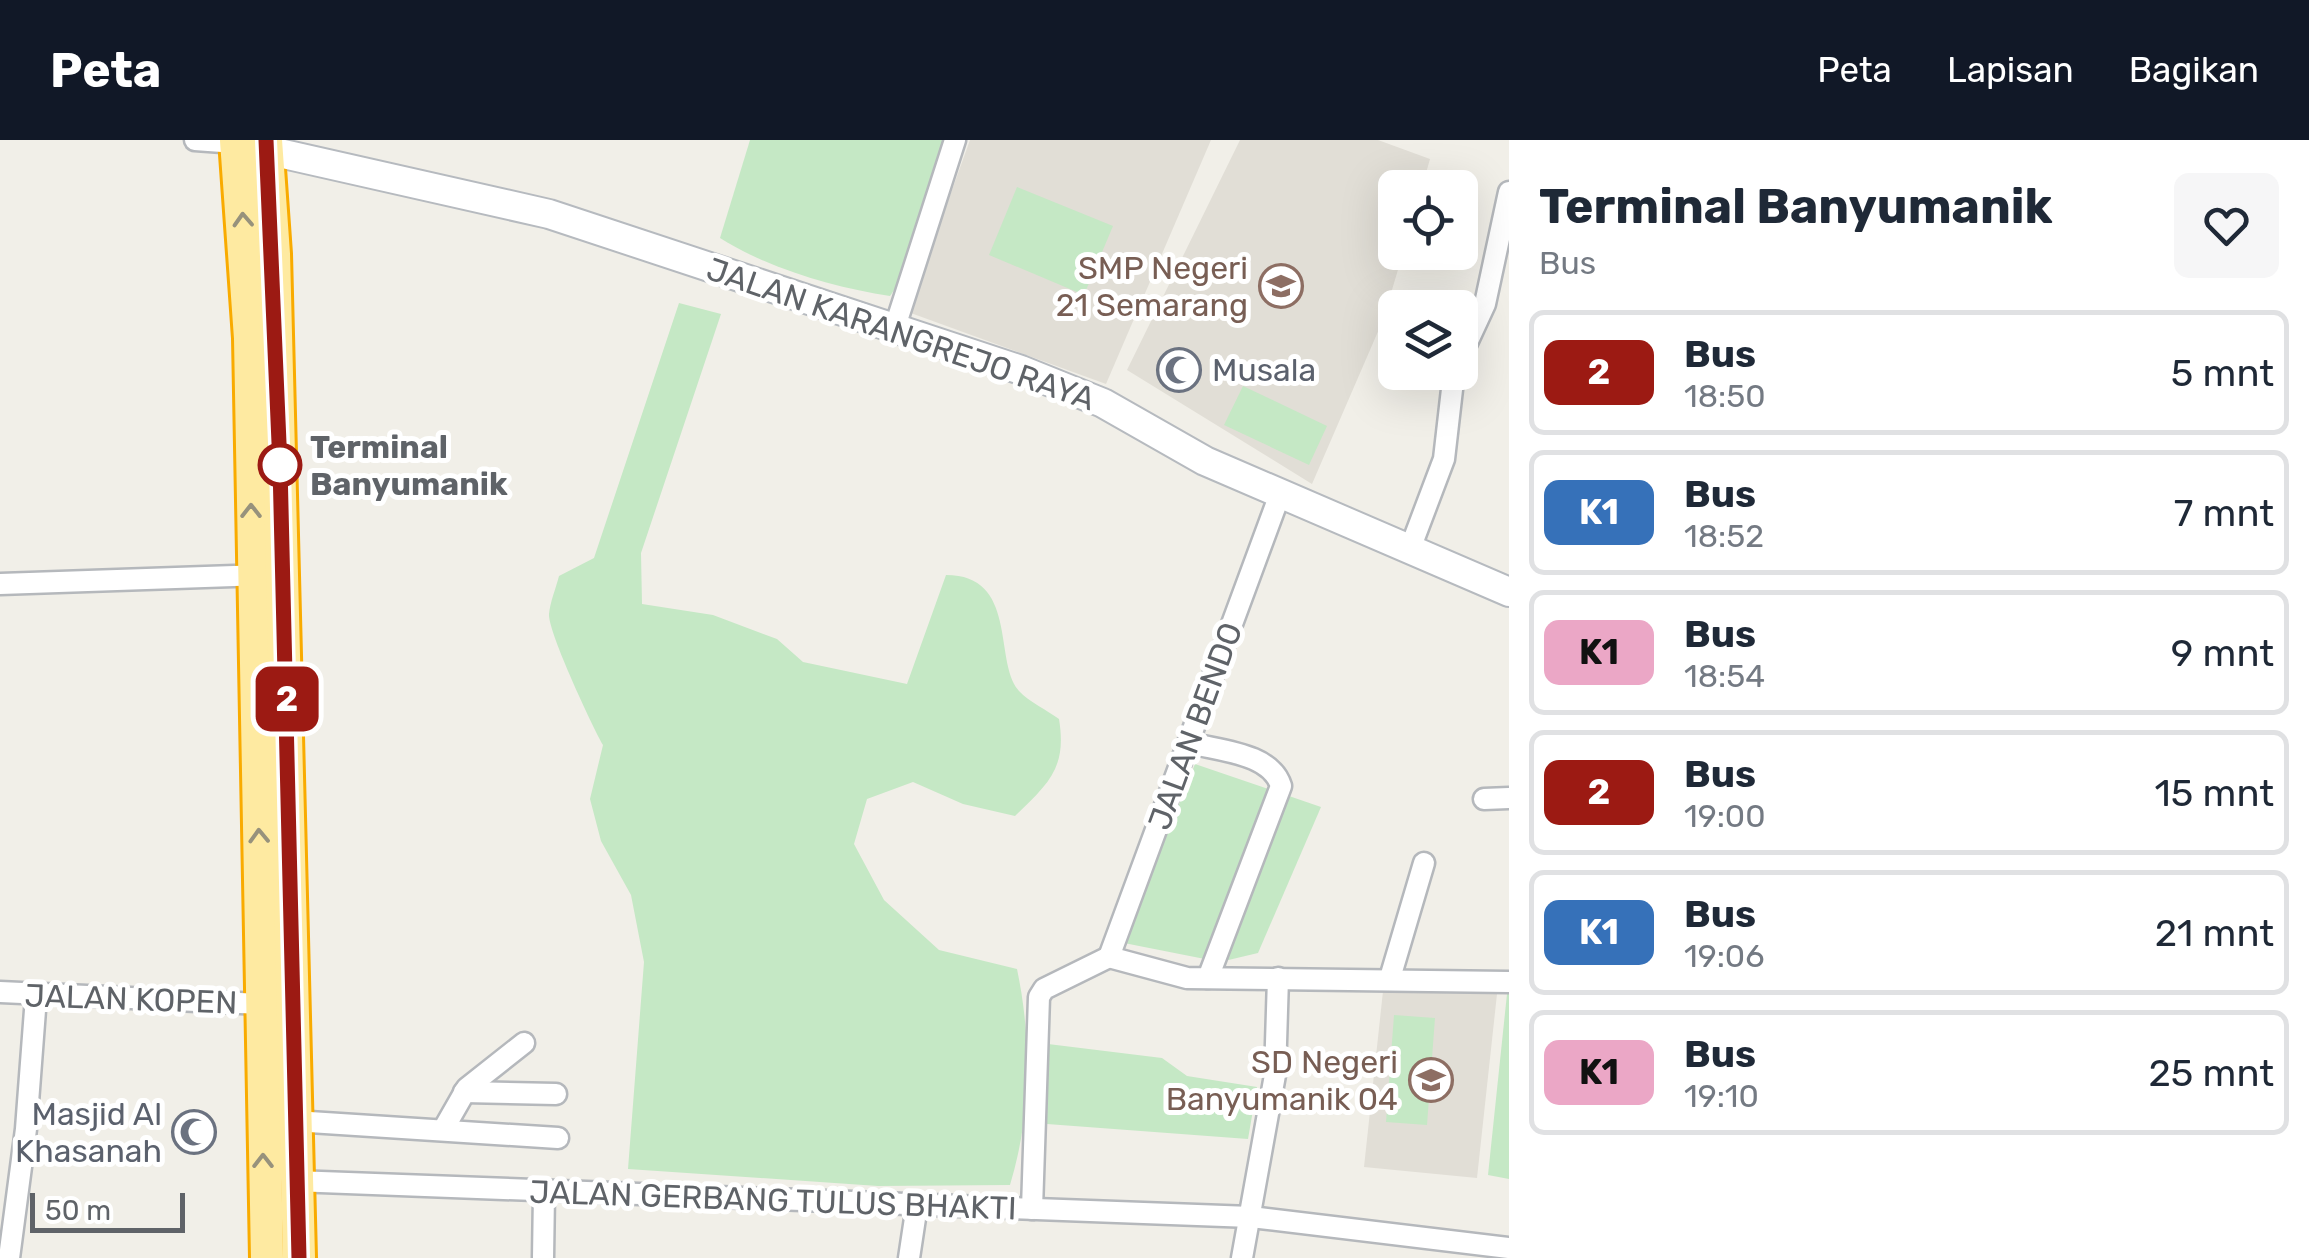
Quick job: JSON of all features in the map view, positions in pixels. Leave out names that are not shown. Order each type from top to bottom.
[{"type":"highway","points":[[251,143],[250,338],[268,574],[277,906],[294,1121],[298,1258]]},
{"type":"highway","points":[[267,1258],[262,1004],[277,906]]},
{"type":"main road","name":"JALAN KARANGREJO RAYA","points":[[251,143],[549,214],[1021,370],[1103,403],[1205,461],[1509,592]]},
{"type":"street","points":[[195,140],[251,143]]},
{"type":"street","points":[[894,330],[955,140]]},
{"type":"street","points":[[1478,319],[1485,304],[1509,192]]},
{"type":"street","points":[[1410,549],[1444,459],[1452,390]]},
{"type":"street","name":"JALAN BENDO","points":[[1110,958],[1280,494]]},
{"type":"street","points":[[0,584],[268,574]]},
{"type":"street","points":[[1190,742],[1263,762],[1276,772],[1281,786],[1208,978]]},
{"type":"street","points":[[1484,800],[1509,798]]},
{"type":"street","points":[[1390,978],[1424,863]]},
{"type":"street","points":[[1032,1209],[1039,996],[1044,989],[1110,958],[1188,978],[1509,982]]},
{"type":"street","points":[[1242,1258],[1275,1075],[1278,978]]},
{"type":"street","name":"JALAN KOPEN","points":[[0,992],[36,997],[262,1004]]},
{"type":"street","points":[[9,1258],[26,1129],[36,997]]},
{"type":"street","points":[[443,1130],[464,1092],[524,1043]]},
{"type":"street","points":[[464,1092],[556,1094]]},
{"type":"street","name":"JALAN GERBANG TULUS BHAKTI","points":[[294,1121],[558,1138]]},
{"type":"street","name":"JALAN GERBANG TULUS BHAKTI","points":[[294,1181],[544,1194],[1252,1217],[1509,1248]]},
{"type":"street","points":[[543,1258],[544,1194]]},
{"type":"street","points":[[909,1258],[916,1204]]},
{"type":"shaded area","points":[[970,140],[1211,140],[1106,384],[908,312]]},
{"type":"shaded area","name":"SMP Negeri 21 Semarang","points":[[1240,140],[1378,140],[1430,159],[1427,170],[1378,170],[1378,270],[1398,270],[1392,290],[1378,290],[1378,332],[1312,484],[1127,370]]},
{"type":"shaded area","name":"SD Negeri Banyumanik 04","points":[[1384,982],[1497,994],[1477,1178],[1364,1167]]},
{"type":"green space","points":[[750,140],[948,140],[902,279],[890,296],[802,275],[759,259],[720,238]]},
{"type":"green space","points":[[1017,187],[1113,226],[1084,295],[989,255]]},
{"type":"green space","points":[[679,303],[721,314],[641,553],[642,604],[713,615],[777,639],[803,662],[907,684],[946,575],[969,579],[985,589],[994,604],[1011,678],[1019,691],[1059,719],[1058,763],[1046,784],[1015,816],[963,804],[913,782],[867,799],[854,844],[884,900],[939,950],[1017,969],[1025,1023],[1027,1078],[1022,1132],[1010,1185],[878,1186],[628,1169],[644,962],[631,895],[601,841],[590,799],[603,745],[563,658],[549,614],[559,576],[594,558]]},
{"type":"green space","points":[[1243,386],[1327,426],[1309,465],[1224,425]]},
{"type":"green space","points":[[1195,764],[1321,807],[1258,953],[1220,962],[1124,943]]},
{"type":"green space","points":[[1509,994],[1509,1179],[1488,1175]]},
{"type":"green space","points":[[1394,1015],[1435,1018],[1427,1125],[1386,1122]]},
{"type":"green space","points":[[1048,1044],[1162,1058],[1187,1076],[1257,1087],[1248,1139],[1047,1124]]},
{"type":"bus line","name":"2","points":[[266,140],[274,254],[293,905],[294,1181],[299,1258]]},
{"type":"place","name":"SMP Negeri 21 Semarang","points":[[1281,286]]},
{"type":"place","name":"Musala","points":[[1179,370]]},
{"type":"place","name":"Terminal Banyumanik","points":[[280,465]]},
{"type":"place","name":"SD Negeri Banyumanik 04","points":[[1431,1080]]},
{"type":"place","name":"Masjid Al Khasanah","points":[[194,1132]]}]
